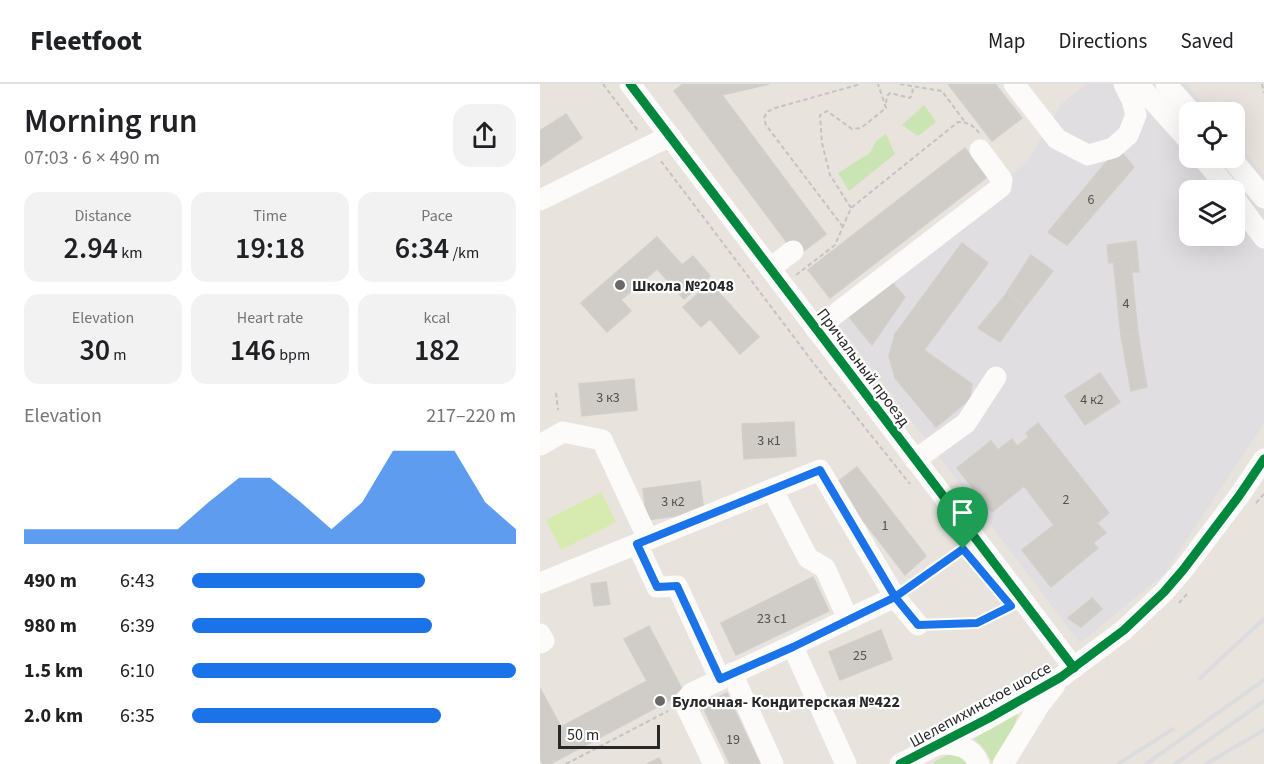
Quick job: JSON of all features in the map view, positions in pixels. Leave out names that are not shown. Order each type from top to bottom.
[{"type":"street","name":"Причальный проезд","points":[[630,84],[976,540],[1067,673]]},
{"type":"street","points":[[1014,84],[1057,139],[1088,154],[1113,148],[1128,135],[1136,116],[1132,100],[1124,84]]},
{"type":"street","points":[[1138,84],[1179,130]]},
{"type":"street","points":[[1166,84],[1182,102]]},
{"type":"street","points":[[540,200],[670,136]]},
{"type":"street","points":[[816,329],[1001,187],[1002,180],[982,144]]},
{"type":"street","points":[[1211,168],[1221,180]]},
{"type":"street","points":[[1240,168],[1264,198]]},
{"type":"street","points":[[1245,213],[1264,238]]},
{"type":"street","points":[[776,277],[793,251]]},
{"type":"street","points":[[915,460],[966,423],[996,377]]},
{"type":"street","points":[[540,445],[563,432],[602,440],[643,541],[657,587],[677,586],[774,764]]},
{"type":"street","points":[[1003,764],[1040,704],[1067,673],[1124,630],[1164,592],[1203,544],[1264,459]]},
{"type":"street","points":[[540,583],[820,470],[895,597],[918,625]]},
{"type":"street","points":[[772,489],[808,558],[825,568],[848,619]]},
{"type":"street","points":[[714,764],[684,702],[692,693],[895,597]]},
{"type":"street","points":[[540,634],[544,641],[540,643]]},
{"type":"street","points":[[793,647],[846,764]]},
{"type":"street","name":"Шелепихинское шоссе","points":[[900,764],[998,714],[1067,673]]},
{"type":"street","points":[[939,744],[956,744],[967,747],[979,764]]},
{"type":"path","points":[[603,84],[815,365],[911,485]]},
{"type":"path","points":[[843,226],[766,125],[764,118],[767,112],[775,108],[861,84]]},
{"type":"path","points":[[878,84],[886,104]]},
{"type":"path","points":[[900,84],[942,91],[965,122]]},
{"type":"path","points":[[1262,84],[1264,93]]},
{"type":"path","points":[[851,208],[830,175],[822,143],[820,115],[827,111],[856,130],[883,112],[890,93],[910,98],[913,86]]},
{"type":"path","points":[[776,277],[835,244],[851,208],[957,122],[973,125],[982,144]]},
{"type":"path","points":[[556,393],[558,410]]},
{"type":"path","points":[[895,597],[976,540]]},
{"type":"path","points":[[918,625],[977,623],[1011,606]]},
{"type":"path","points":[[566,764],[684,702]]},
{"type":"shaded area","points":[[1086,84],[1186,84],[1202,102],[1179,102],[1179,168],[1245,168],[1245,152],[1264,175],[1264,424],[1164,574],[1080,643],[833,317],[1028,161],[1061,104]]},
{"type":"green space","points":[[924,105],[936,122],[918,136],[902,125]]},
{"type":"green space","points":[[886,134],[895,154],[849,191],[838,173],[870,153],[876,141]]},
{"type":"green space","points":[[601,492],[616,522],[561,550],[546,520]]},
{"type":"green space","points":[[1018,713],[1014,727],[992,763],[985,750],[974,739]]},
{"type":"green space","points":[[955,752],[967,764],[934,764],[934,762]]},
{"type":"building","points":[[683,84],[769,84],[722,95],[826,234],[797,256],[674,91]]},
{"type":"building","points":[[948,84],[995,84],[1022,118],[992,141]]},
{"type":"building","points":[[566,114],[582,138],[540,166],[540,131]]},
{"type":"building","points":[[965,148],[987,177],[830,298],[808,270]]},
{"type":"building","points":[[1118,148],[1134,167],[1067,245],[1048,232]]},
{"type":"building","name":"Школа №2048","points":[[657,237],[682,265],[693,256],[710,276],[684,299],[657,269],[621,300],[631,311],[607,332],[581,303]]},
{"type":"building","points":[[1136,241],[1139,272],[1131,272],[1130,255],[1113,257],[1113,262],[1109,263],[1107,245]]},
{"type":"building","points":[[962,243],[988,263],[924,350],[972,384],[970,399],[936,427],[895,378],[889,356],[895,334]]},
{"type":"building","points":[[1031,255],[1053,271],[1026,306],[1007,292]]},
{"type":"building","points":[[1130,255],[1138,334],[1121,336],[1113,257]]},
{"type":"building","points":[[889,279],[905,297],[872,345],[845,312]]},
{"type":"building","name":"Школа №2048","points":[[704,281],[709,287],[712,285],[759,337],[740,354],[710,319],[701,327],[683,307],[700,292],[696,288]]},
{"type":"building","points":[[1007,293],[1025,307],[1000,342],[978,328]]},
{"type":"building","points":[[1138,334],[1147,387],[1131,391],[1121,336]]},
{"type":"building","points":[[1100,373],[1120,402],[1085,425],[1065,396]]},
{"type":"building","points":[[634,379],[637,410],[582,416],[579,384]]},
{"type":"building","points":[[794,422],[796,456],[744,459],[742,424]]},
{"type":"building","points":[[1038,423],[1109,513],[1097,523],[1106,533],[1093,543],[1098,548],[1051,587],[1022,550],[1054,525],[1024,486],[992,512],[957,468],[991,441],[998,450],[1012,439],[1017,446],[1029,437],[1026,433]]},
{"type":"building","points":[[857,467],[926,556],[905,575],[835,484]]},
{"type":"building","points":[[700,481],[704,512],[647,520],[643,489]]},
{"type":"building","points":[[813,577],[829,611],[736,655],[721,623]]},
{"type":"building","points":[[606,582],[610,604],[594,606],[591,584]]},
{"type":"building","points":[[1092,598],[1102,609],[1081,627],[1068,618]]},
{"type":"building","points":[[649,626],[684,693],[550,764],[543,764],[540,758],[540,688],[561,727],[647,681],[624,639]]},
{"type":"building","points":[[881,630],[892,659],[840,680],[829,652]]},
{"type":"building","points":[[727,693],[760,764],[730,764],[702,705]]},
{"type":"building","points":[[659,758],[662,764],[647,764]]},
{"type":"railway","points":[[1200,678],[1264,619]]},
{"type":"railway","points":[[1146,764],[1264,680]]},
{"type":"railway","points":[[1175,764],[1264,701]]},
{"type":"railway","points":[[1118,764],[1173,729]]},
{"type":"railway","points":[[1206,764],[1264,730]]},
{"type":"cycle path","points":[[630,84],[1074,668]]},
{"type":"cycle path","points":[[900,764],[989,718],[1061,677],[1124,630],[1164,592],[1183,570],[1264,459]]},
{"type":"place","name":"Школа №2048","points":[[620,285]]},
{"type":"place","name":"Булочная- Кондитерская №422","points":[[660,701]]},
{"type":"route","points":[[963,549],[895,597],[793,647],[720,679],[677,586],[657,587],[637,544],[820,470],[895,597],[918,625],[977,623],[1011,606],[963,549]]}]
